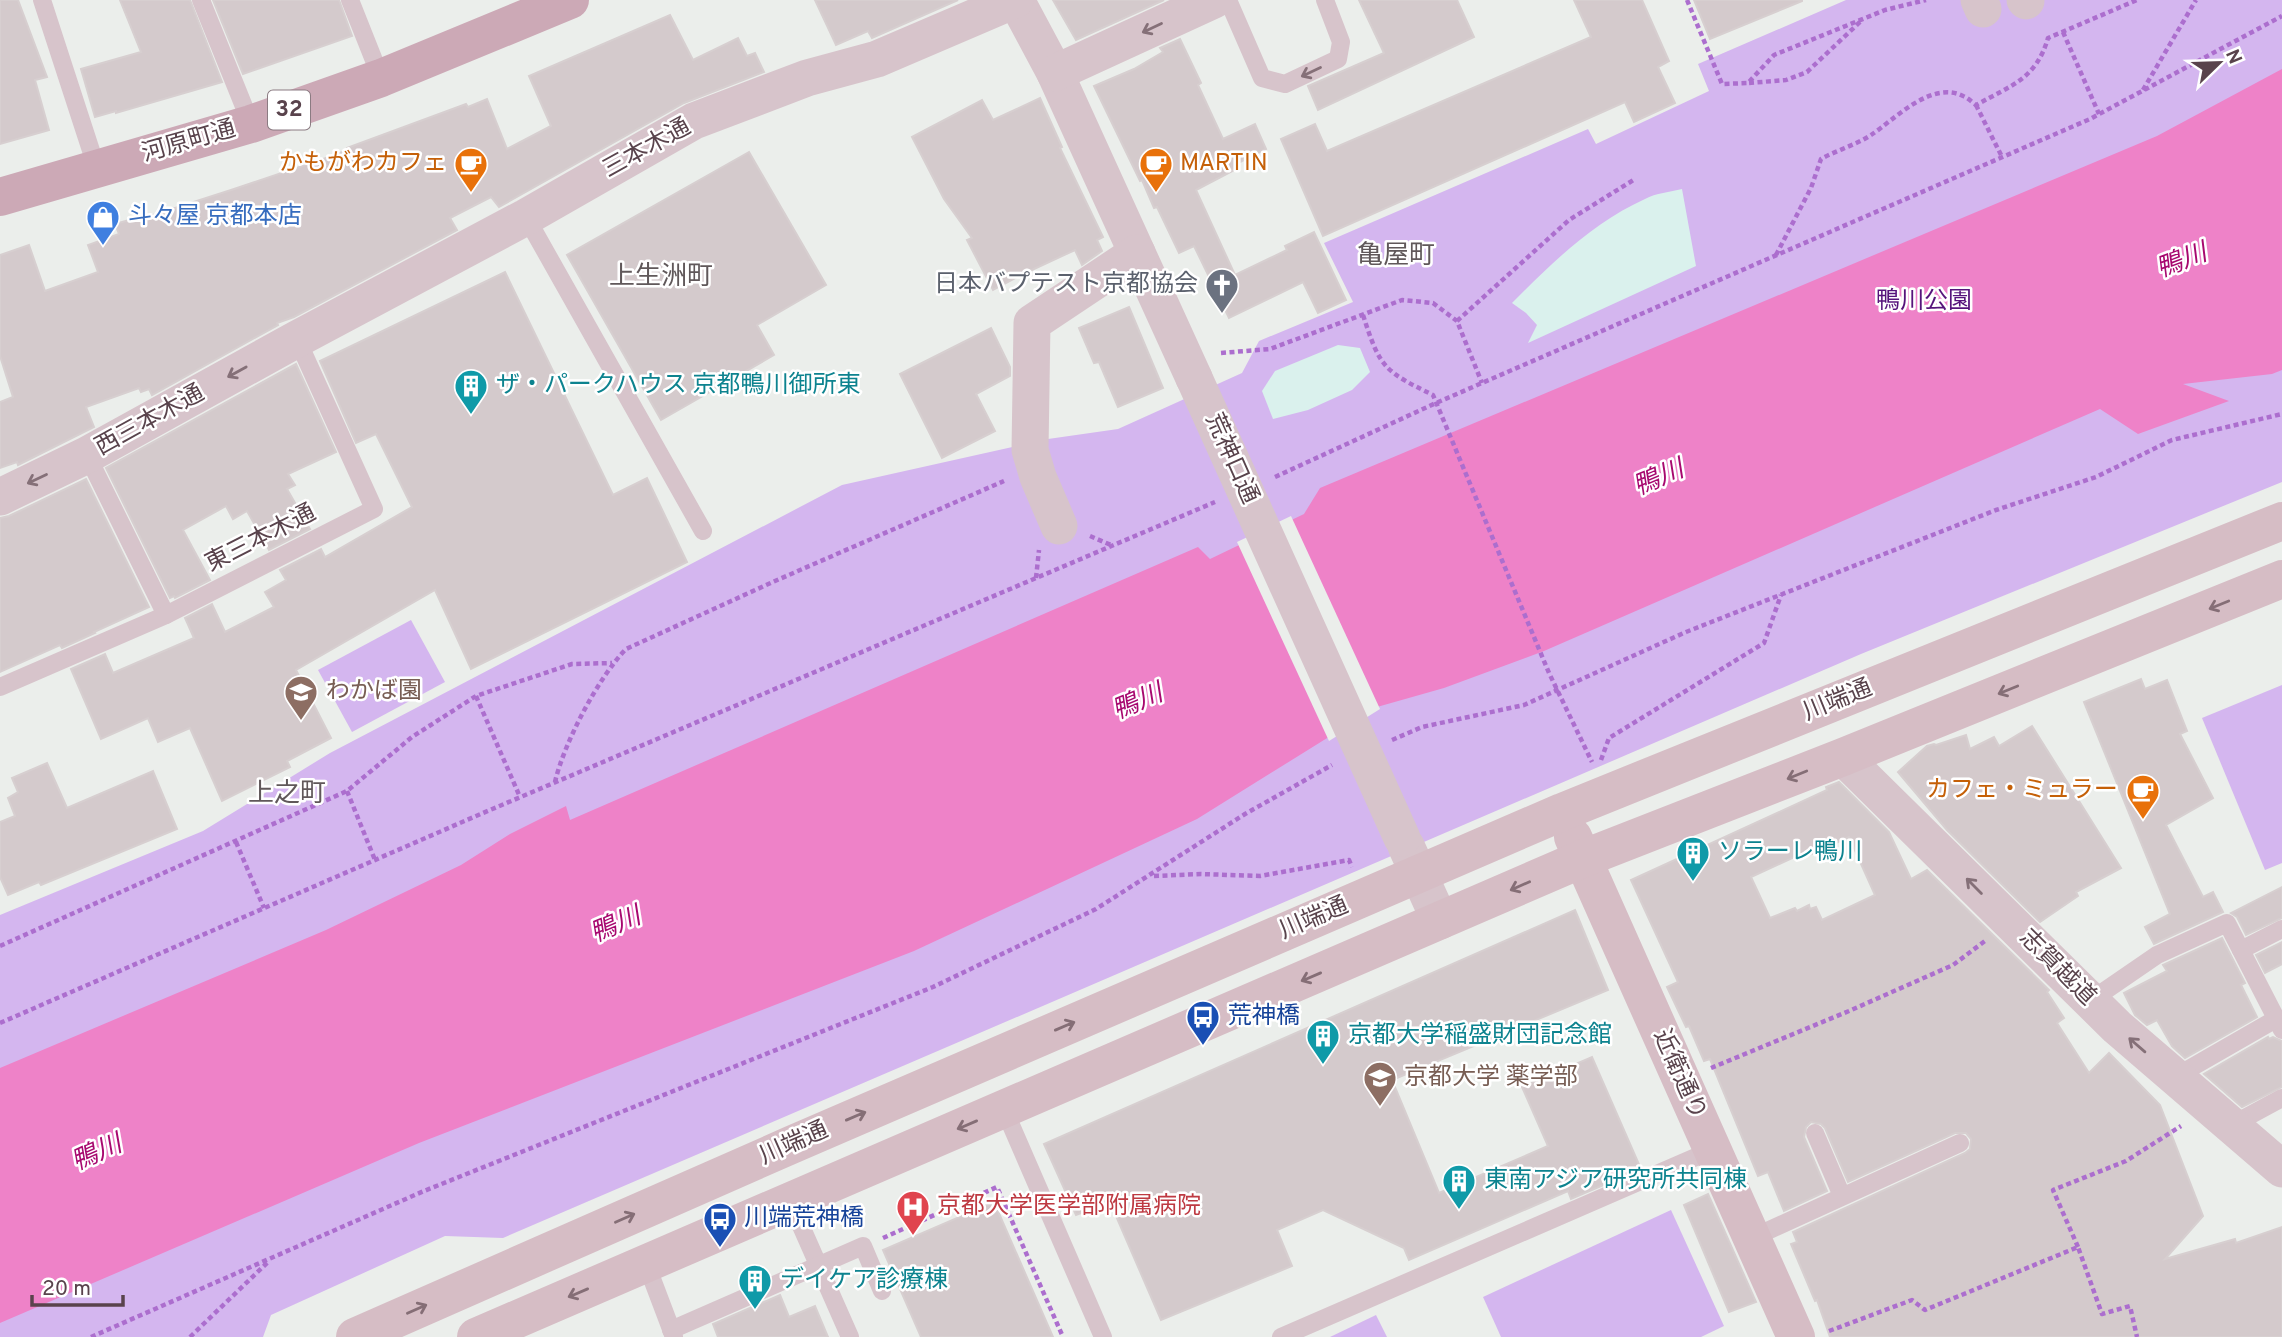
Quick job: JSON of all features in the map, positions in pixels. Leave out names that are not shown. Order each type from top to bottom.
[{"type":"main road","name":"河原町通","points":[[0,197],[251,124],[381,78],[570,0]]},
{"type":"street","name":"荒神口通","points":[[1016,0],[1055,73],[1138,253],[1440,921]]},
{"type":"street","name":"三本木通","points":[[297,339],[526,217],[694,121],[807,78],[877,59],[1016,0]]},
{"type":"street","points":[[1055,73],[1215,1]]},
{"type":"street","points":[[1059,526],[1030,450],[1032,323],[1138,253]]},
{"type":"street","name":"西三本木通","points":[[0,496],[87,455],[297,339]]},
{"type":"street","name":"川端通","points":[[355,1337],[791,1144],[1562,812],[2282,520]]},
{"type":"street","name":"川端通","points":[[476,1337],[1582,859],[1843,757],[2282,579]]},
{"type":"street","name":"志賀越道","points":[[1843,757],[2090,1001],[2282,1169]]},
{"type":"street","name":"近衛通り","points":[[1562,812],[1752,1238],[1810,1335]]},
{"type":"lane","points":[[42,0],[97,169]]},
{"type":"lane","points":[[201,0],[251,124]]},
{"type":"lane","points":[[351,0],[381,78]]},
{"type":"lane","points":[[1215,1],[1262,78],[1285,84],[1338,59],[1340,42],[1325,0]]},
{"type":"lane","points":[[526,217],[703,531]]},
{"type":"lane","name":"東三本木通","points":[[0,687],[166,615],[374,509],[297,339]]},
{"type":"lane","points":[[87,455],[166,615]]},
{"type":"lane","points":[[2090,1001],[2157,955],[2227,923],[2279,1025],[2175,1077]]},
{"type":"lane","points":[[2241,950],[2282,929]]},
{"type":"lane","points":[[2221,1116],[2282,1098]]},
{"type":"lane","points":[[1004,1109],[1103,1337]]},
{"type":"lane","points":[[1815,1133],[1842,1196]]},
{"type":"lane","points":[[1752,1238],[1960,1143]]},
{"type":"lane","points":[[1281,1337],[1712,1150]]},
{"type":"lane","points":[[790,1201],[850,1337]]},
{"type":"lane","points":[[646,1263],[673,1333],[863,1246],[882,1291]]},
{"type":"path","points":[[1686,0],[1722,84],[1786,80],[1807,72],[1864,19]]},
{"type":"path","points":[[1748,83],[1774,55],[1885,10],[1926,0]]},
{"type":"path","points":[[1976,105],[2022,79],[2034,69],[2043,56],[2048,38],[2137,0]]},
{"type":"path","points":[[2143,90],[2196,0]]},
{"type":"path","points":[[1266,481],[1436,403],[2099,114],[2282,16]]},
{"type":"path","points":[[2063,32],[2099,114]]},
{"type":"path","points":[[1776,255],[1811,188],[1821,159],[1870,136],[1910,105],[1925,98],[1945,93],[1961,94],[1976,105],[2002,157]]},
{"type":"path","points":[[1457,321],[1569,220],[1635,179]]},
{"type":"path","points":[[1221,353],[1270,349],[1402,300],[1433,303],[1457,321],[1482,383]]},
{"type":"path","points":[[1363,315],[1371,342],[1382,364],[1399,379],[1433,395],[1558,690],[1597,771],[1609,737],[1764,643],[1782,594]]},
{"type":"path","points":[[1386,742],[1422,727],[1524,705],[1686,632],[1996,510],[2096,477],[2172,440],[2282,414]]},
{"type":"path","points":[[555,782],[579,722],[612,663],[626,649],[1035,468]]},
{"type":"path","points":[[0,1023],[520,797],[1227,497]]},
{"type":"path","points":[[0,946],[347,791],[412,737],[476,696],[572,664],[612,663]]},
{"type":"path","points":[[476,696],[520,797]]},
{"type":"path","points":[[91,1337],[424,1191],[933,987],[1097,909],[1245,814],[1339,762]]},
{"type":"path","points":[[347,791],[375,860]]},
{"type":"path","points":[[236,842],[264,908]]},
{"type":"path","points":[[1151,876],[1260,876],[1349,860],[1355,874]]},
{"type":"path","points":[[1681,1080],[1953,965],[2010,922]]},
{"type":"path","points":[[2137,1337],[2130,1306],[2102,1314],[2078,1247],[2053,1190],[2126,1161],[2221,1116]]},
{"type":"path","points":[[863,1246],[997,1187],[1063,1337]]},
{"type":"path","points":[[1810,1335],[1912,1300],[1924,1310],[2078,1247]]},
{"type":"path","points":[[190,1337],[271,1259]]},
{"type":"green space","name":"鴨川公園","points":[[1846,0],[2282,0],[2282,482],[1861,654],[503,1238],[445,1236],[271,1315],[263,1337],[0,1337],[0,915],[203,831],[330,753],[842,485],[1048,439],[1118,429],[1242,373],[1259,341],[1353,302],[1324,243],[1588,129],[1596,144],[1709,91],[1698,64]]},
{"type":"green space","points":[[411,620],[445,682],[352,732],[318,670]]},
{"type":"green space","points":[[2282,685],[2282,863],[2265,870],[2202,718]]},
{"type":"green space","points":[[1671,1210],[1724,1326],[1701,1337],[1501,1337],[1483,1297]]},
{"type":"green space","points":[[1376,1315],[1387,1337],[1330,1337]]},
{"type":"sand","points":[[1682,189],[1696,266],[1528,343],[1537,325],[1512,303],[1558,259],[1607,220],[1649,197]]},
{"type":"sand","points":[[1338,345],[1360,348],[1370,372],[1352,390],[1308,410],[1273,419],[1262,391],[1275,371]]},
{"type":"water","name":"鴨川","points":[[2282,69],[2282,370],[2272,374],[2183,384],[2229,401],[2138,434],[2100,409],[1544,651],[1444,688],[1377,707],[1197,819],[914,951],[419,1143],[0,1323],[0,1068],[326,930],[461,865],[510,834],[566,806],[570,820],[1198,547],[1210,559],[1304,514],[1320,488],[2157,136]]},
{"type":"pier","points":[[1291,516],[1380,709],[1329,741],[1237,542]]},
{"type":"building","points":[[0,0],[18,0],[47,77],[35,80],[49,130],[0,144]]},
{"type":"building","points":[[120,0],[190,0],[222,82],[95,117],[81,69],[141,52]]},
{"type":"building","points":[[213,0],[339,0],[352,36],[243,74]]},
{"type":"building","points":[[815,0],[958,0],[872,38],[868,31],[836,45]]},
{"type":"building","points":[[1053,0],[1164,0],[1076,40]]},
{"type":"building","points":[[1359,0],[1457,0],[1474,37],[1318,110],[1308,86],[1384,53]]},
{"type":"building","points":[[1574,0],[1642,0],[1669,61],[1658,67],[1675,103],[1634,122],[1625,102],[1323,236],[1281,139],[1315,124],[1327,151],[1591,37]]},
{"type":"building","points":[[1694,0],[1802,0],[1802,1],[1710,39]]},
{"type":"building","points":[[670,15],[693,60],[738,38],[747,56],[755,53],[764,72],[684,103],[499,207],[491,197],[450,218],[457,230],[294,317],[277,323],[278,325],[152,395],[149,389],[141,392],[139,388],[86,407],[94,427],[18,465],[17,462],[0,468],[0,402],[13,397],[0,356],[0,255],[29,245],[45,291],[98,272],[88,245],[119,234],[115,224],[147,217],[231,190],[332,156],[466,104],[468,107],[487,99],[507,149],[551,126],[529,76]]},
{"type":"building","points":[[1180,39],[1223,139],[1255,124],[1266,149],[1236,164],[1238,168],[1196,190],[1235,275],[1287,250],[1285,246],[1314,232],[1346,300],[1318,313],[1303,282],[1229,318],[1194,246],[1179,253],[1094,86],[1134,69],[1163,52],[1160,48]]},
{"type":"building","points":[[1040,98],[1062,147],[1060,148],[1103,237],[1097,240],[1102,251],[1082,265],[1075,250],[993,290],[967,240],[972,238],[944,199],[912,137],[982,100],[993,120]]},
{"type":"building","points":[[749,152],[826,285],[757,325],[774,355],[661,420],[567,255]]},
{"type":"building","points":[[505,272],[613,495],[647,478],[687,562],[471,669],[435,590],[296,670],[331,738],[287,761],[290,767],[222,801],[190,728],[158,742],[148,718],[101,739],[71,669],[105,654],[113,673],[194,638],[185,618],[212,604],[225,632],[274,607],[265,592],[286,580],[280,570],[321,549],[325,557],[412,507],[376,434],[356,443],[320,361]]},
{"type":"building","points":[[1129,307],[1163,388],[1118,407],[1099,362],[1094,363],[1079,328]]},
{"type":"building","points":[[991,328],[1010,367],[1010,376],[976,394],[995,431],[942,458],[900,374]]},
{"type":"building","points":[[296,364],[336,452],[288,474],[295,485],[287,489],[310,529],[269,550],[247,511],[233,519],[226,506],[183,530],[210,580],[170,598],[106,468]]},
{"type":"building","points":[[86,479],[149,607],[62,648],[60,645],[0,672],[0,518]]},
{"type":"building","points":[[2141,679],[2145,689],[2167,680],[2187,731],[2180,734],[2213,798],[2166,825],[2203,897],[2213,892],[2223,912],[2154,944],[2145,927],[2170,914],[2084,702]]},
{"type":"building","points":[[2032,726],[2121,868],[2076,892],[2078,896],[2040,922],[1947,830],[1898,772],[1927,746],[1966,735],[1970,749],[1994,737],[1999,746]]},
{"type":"building","points":[[47,763],[67,808],[153,771],[177,829],[41,885],[39,882],[8,895],[0,877],[0,822],[15,816],[8,798],[18,792],[12,778]]},
{"type":"building","points":[[1839,782],[1889,832],[1911,879],[1927,870],[2049,990],[2047,992],[2064,1018],[2057,1023],[2089,1073],[2109,1053],[2160,1105],[2203,1216],[2165,1259],[2235,1239],[2236,1243],[2282,1227],[2282,1337],[1830,1337],[1817,1300],[1815,1301],[1791,1244],[1797,1242],[1793,1232],[1965,1153],[1970,1149],[1971,1139],[1966,1133],[1955,1133],[1848,1182],[1825,1128],[1821,1124],[1811,1122],[1806,1127],[1804,1137],[1827,1191],[1784,1211],[1768,1172],[1758,1176],[1710,1059],[1704,1061],[1689,1026],[1686,1027],[1667,987],[1678,982],[1631,880],[1827,790],[1826,787]],"holes":[[[1849,837],[1875,895],[1822,920],[1816,907],[1810,909],[1809,905],[1770,918],[1751,877],[1803,853],[1805,857]]]},
{"type":"building","points":[[2282,887],[2282,918],[2246,935],[2237,917],[2231,913]]},
{"type":"building","name":"京都大学稲盛財団記念館","points":[[1575,910],[1608,990],[1392,1080],[1439,1193],[1548,1146],[1522,1087],[1592,1057],[1641,1169],[1571,1199],[1568,1191],[1409,1260],[1404,1248],[1323,1210],[1277,1230],[1292,1266],[1161,1320],[1110,1202],[1076,1215],[1044,1144]]},
{"type":"building","points":[[2222,938],[2245,983],[2241,985],[2257,1017],[2185,1058],[2172,1046],[2157,1020],[2147,1025],[2135,1015],[2124,993],[2167,971],[2163,965]]},
{"type":"building","points":[[2282,942],[2282,964],[2265,973],[2256,955]]},
{"type":"building","points":[[2268,1037],[2282,1041],[2282,1087],[2242,1107],[2204,1074]]},
{"type":"building","points":[[1708,1194],[1756,1302],[1729,1312],[1684,1205]]},
{"type":"building","points":[[994,1202],[1053,1337],[921,1337],[883,1250]]},
{"type":"building","name":"デイケア診療棟","points":[[780,1295],[789,1317],[815,1306],[828,1337],[718,1337],[713,1324]]},
{"type":"place","name":"かもがわカフェ","points":[[471,194]]},
{"type":"place","name":"MARTIN","points":[[1156,194]]},
{"type":"place","name":"斗々屋 京都本店","points":[[103,247]]},
{"type":"place","name":"日本バプテスト京都協会","points":[[1222,315]]},
{"type":"place","name":"ザ・パークハウス 京都鴨川御所東","points":[[471,416]]},
{"type":"place","name":"わかば園","points":[[301,722]]},
{"type":"place","name":"カフェ・ミュラー","points":[[2143,821]]},
{"type":"place","name":"ソラーレ鴨川","points":[[1693,883]]},
{"type":"place","name":"荒神橋","points":[[1203,1047]]},
{"type":"place","name":"京都大学稲盛財団記念館","points":[[1323,1066]]},
{"type":"place","name":"京都大学 薬学部","points":[[1380,1108]]},
{"type":"place","name":"東南アジア研究所共同棟","points":[[1459,1211]]},
{"type":"place","name":"京都大学医学部附属病院","points":[[913,1237]]},
{"type":"place","name":"川端荒神橋","points":[[720,1249]]},
{"type":"place","name":"デイケア診療棟","points":[[755,1311]]},
{"type":"district","name":"亀屋町","points":[[1396,256]]},
{"type":"district","name":"上生洲町","points":[[661,277]]},
{"type":"district","name":"上之町","points":[[287,794]]}]
